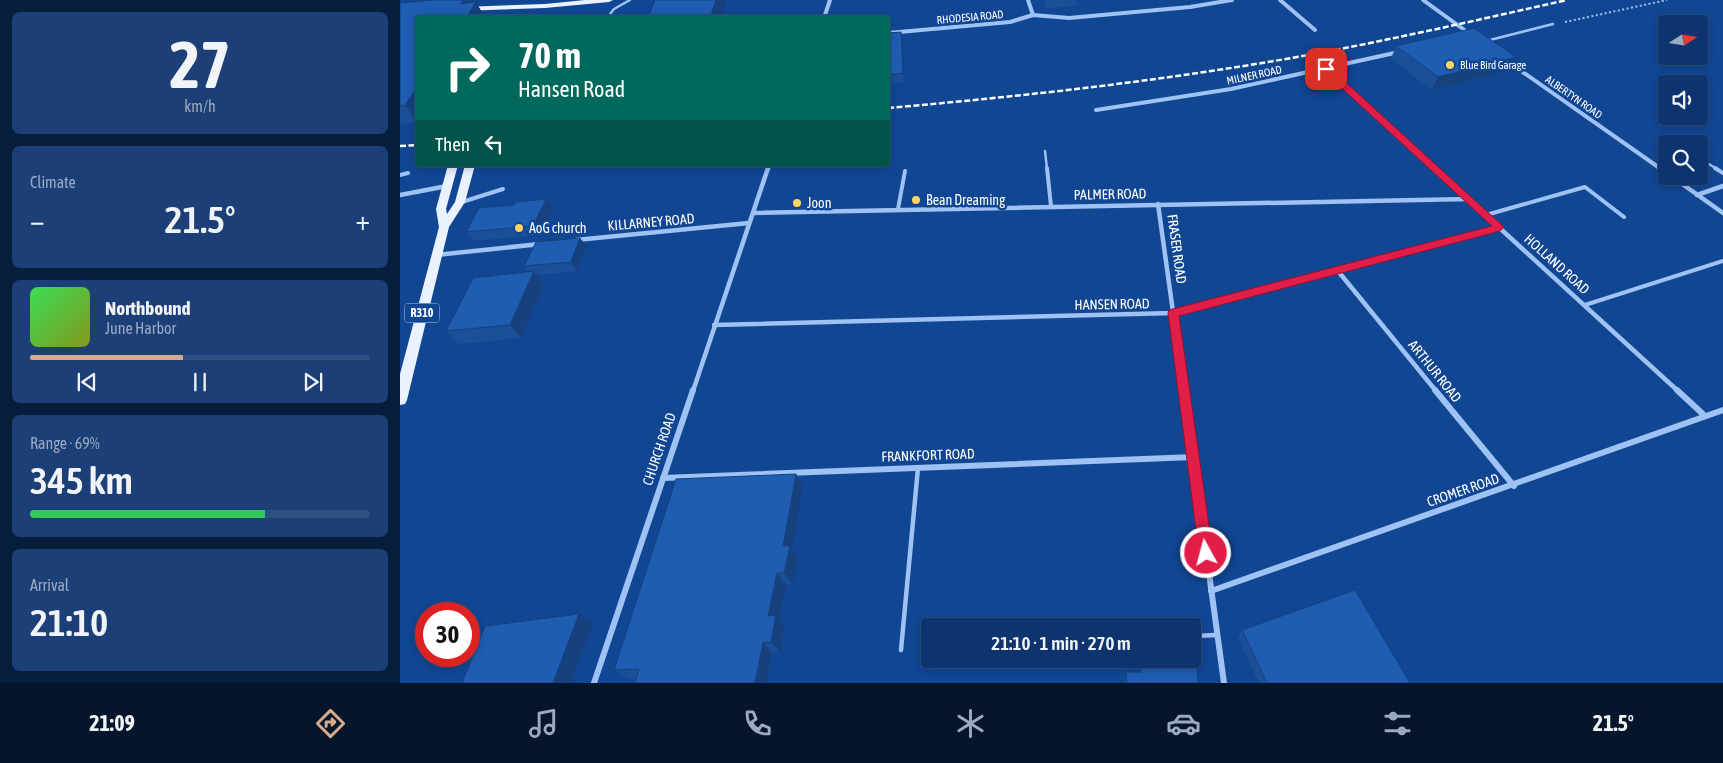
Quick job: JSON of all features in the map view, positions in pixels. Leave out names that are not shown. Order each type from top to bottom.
[{"type":"main road","points":[[449,10],[524,3],[609,0]]},
{"type":"main road","points":[[515,15],[524,3]]},
{"type":"main road","name":"R310","points":[[444,227],[441,209],[452,167]]},
{"type":"main road","name":"R310","points":[[400,400],[444,227],[460,202],[469,167]]},
{"type":"street","points":[[825,15],[830,0]]},
{"type":"street","points":[[1028,0],[1033,15]]},
{"type":"street","name":"RHODESIA ROAD","points":[[890,33],[1010,22],[1033,15],[1069,18],[1190,7],[1232,0]]},
{"type":"street","points":[[1280,0],[1315,30]]},
{"type":"street","points":[[1423,0],[1472,36],[1466,37]]},
{"type":"street","points":[[1482,43],[1490,48]]},
{"type":"street","name":"MILNER ROAD","points":[[1096,110],[1231,89],[1403,51]]},
{"type":"street","name":"ALBERTYN ROAD","points":[[1506,60],[1658,167]]},
{"type":"street","name":"HOLLAND ROAD","points":[[1326,69],[1706,416]]},
{"type":"street","points":[[753,213],[768,167]]},
{"type":"street","points":[[1684,185],[1723,213]]},
{"type":"street","points":[[400,195],[447,186]]},
{"type":"street","points":[[1698,195],[1723,186]]},
{"type":"street","name":"PALMER ROAD","points":[[753,213],[1469,198]]},
{"type":"street","name":"FRASER ROAD","points":[[1158,204],[1224,683]]},
{"type":"street","name":"CHURCH ROAD","points":[[594,683],[753,213]]},
{"type":"street","name":"KILLARNEY ROAD","points":[[568,241],[749,223]]},
{"type":"street","name":"HANSEN ROAD","points":[[714,325],[1173,313],[1500,227]]},
{"type":"street","points":[[436,255],[550,243]]},
{"type":"street","name":"ARTHUR ROAD","points":[[1338,271],[1514,486]]},
{"type":"street","name":"CROMER ROAD","points":[[1211,591],[1514,486],[1723,410]]},
{"type":"street","name":"FRANKFORT ROAD","points":[[663,478],[1194,457]]},
{"type":"lane","points":[[608,15],[616,6],[630,0]]},
{"type":"lane","points":[[1482,43],[1553,24]]},
{"type":"lane","points":[[1046,151],[1050,206]]},
{"type":"lane","points":[[1708,164],[1723,173]]},
{"type":"lane","points":[[898,209],[905,171]]},
{"type":"lane","points":[[400,175],[408,173]]},
{"type":"lane","points":[[1486,215],[1585,187],[1624,217]]},
{"type":"lane","points":[[460,202],[503,189]]},
{"type":"lane","points":[[1585,305],[1723,261]]},
{"type":"lane","points":[[900,650],[918,468]]},
{"type":"lane","points":[[1201,636],[1217,635]]},
{"type":"path","points":[[1553,24],[1667,0]]},
{"type":"building","points":[[432,0],[463,0],[460,4],[476,2],[468,15],[415,15],[415,90],[405,105],[400,106],[400,3]]},
{"type":"building","points":[[655,0],[716,0],[711,15],[649,15]]},
{"type":"building","points":[[1474,28],[1516,57],[1438,77],[1396,46]]},
{"type":"building","points":[[901,32],[903,73],[890,75],[890,33]]},
{"type":"building","points":[[546,199],[533,226],[466,232],[479,208],[514,205],[516,202]]},
{"type":"building","points":[[580,238],[571,262],[524,266],[536,242]]},
{"type":"building","points":[[534,271],[510,325],[446,331],[473,278]]},
{"type":"building","points":[[796,474],[783,546],[790,546],[784,573],[777,573],[768,616],[776,615],[771,642],[763,642],[755,683],[635,683],[639,669],[614,670],[676,479]]},
{"type":"building","points":[[1355,590],[1410,683],[1267,683],[1242,630]]},
{"type":"building","points":[[579,614],[553,683],[462,683],[468,667],[480,667],[480,638],[485,626]]},
{"type":"building","points":[[1140,668],[1197,668],[1198,683],[1127,683],[1126,672],[1141,672]]},
{"type":"railway","points":[[890,108],[1093,87],[1246,66],[1364,44],[1567,0]]},
{"type":"railway","points":[[400,146],[415,145]]},
{"type":"place","name":"Blue Bird Garage","points":[[1450,65]]},
{"type":"place","name":"Bean Dreaming","points":[[916,200]]},
{"type":"place","name":"Joon","points":[[797,203]]},
{"type":"place","name":"AoG church","points":[[519,228]]},
{"type":"route","points":[[1206,553],[1173,313],[1500,227],[1326,69]]}]
